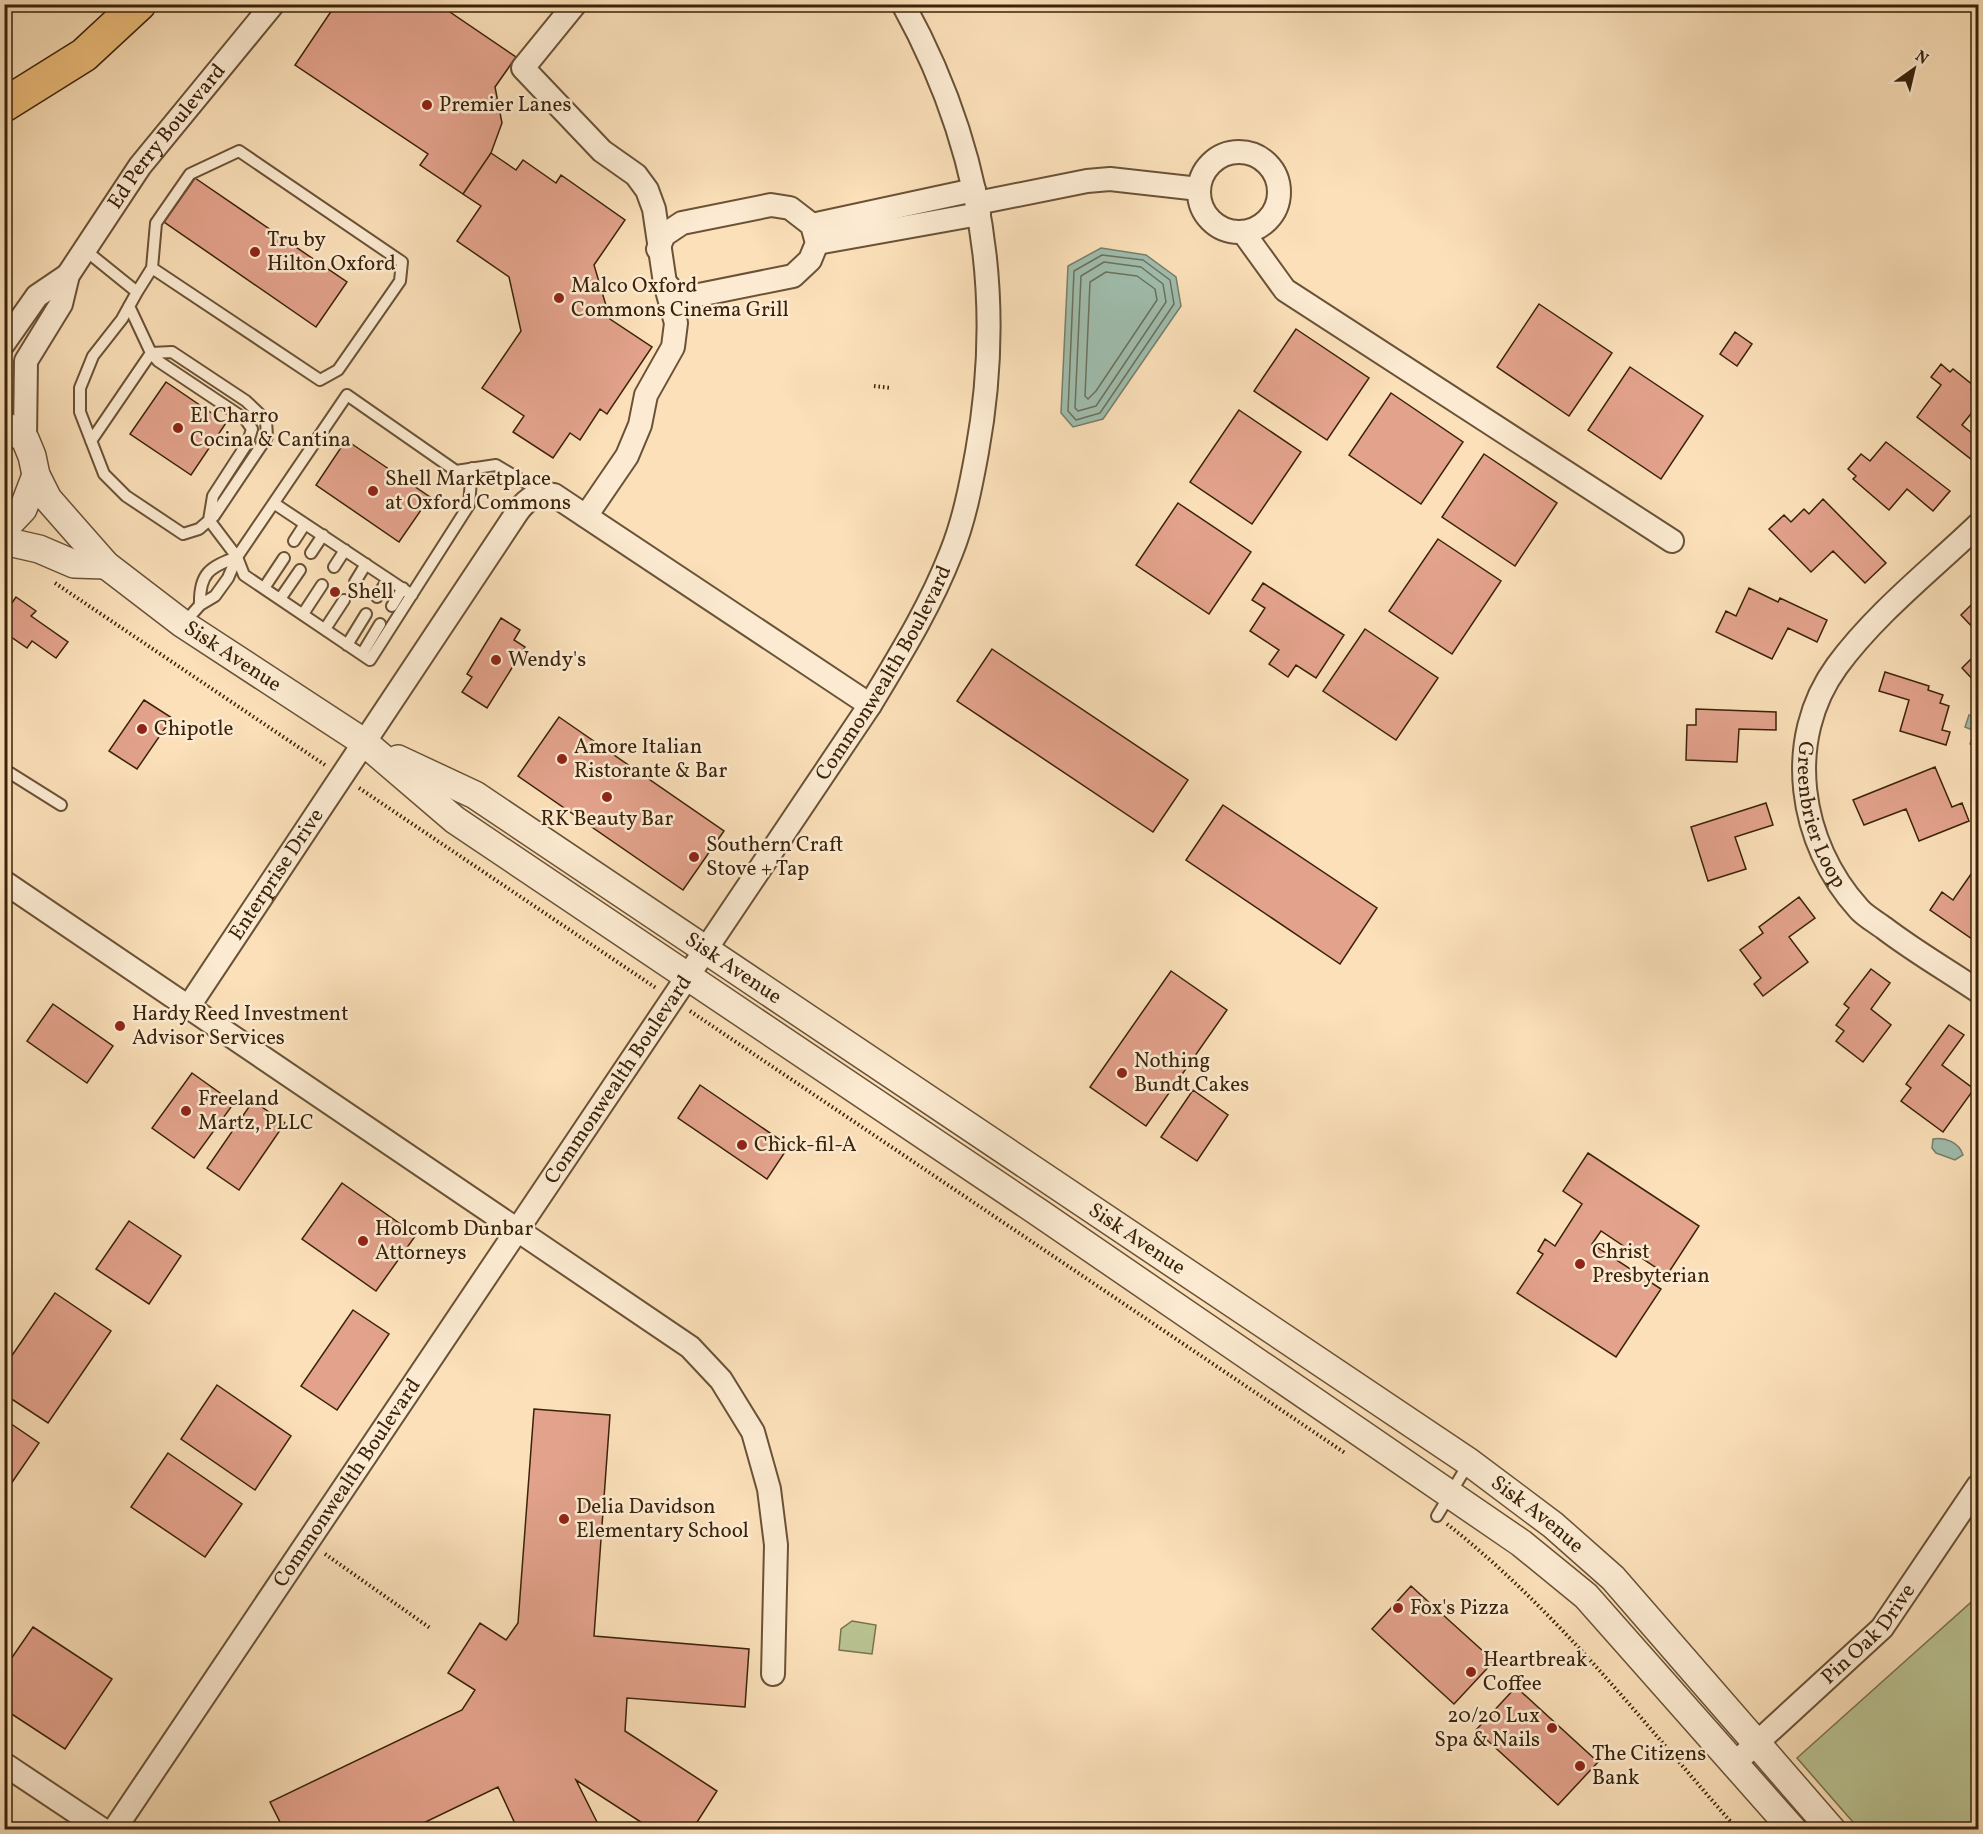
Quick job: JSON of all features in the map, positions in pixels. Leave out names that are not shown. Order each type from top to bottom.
[{"type":"highway","points":[[4,105],[84,55],[139,4]]},
{"type":"street","name":"Ed Perry Boulevard","points":[[68,275],[140,166],[273,4]]},
{"type":"street","points":[[575,4],[523,68],[602,151],[636,175],[647,190],[654,209],[664,283],[676,323],[673,347],[646,395],[640,425],[627,456],[586,516]]},
{"type":"street","name":"Commonwealth Boulevard","points":[[114,1830],[708,950],[870,705],[922,619],[952,551],[972,483],[984,413],[990,344],[989,281],[977,202],[956,119],[927,48],[903,4]]},
{"type":"street","points":[[1243,152],[1266,162],[1278,183],[1279,195],[1276,209],[1268,220],[1256,228],[1243,232],[1229,231],[1217,225],[1206,215],[1200,203],[1199,189],[1202,176],[1210,164],[1220,156],[1243,152]]},
{"type":"street","points":[[815,234],[1087,181],[1110,179],[1199,189]]},
{"type":"street","points":[[658,249],[664,235],[682,223],[771,205],[790,207],[815,234]]},
{"type":"street","points":[[1243,232],[1285,291],[1672,541]]},
{"type":"street","points":[[664,283],[675,293],[689,297],[792,276],[810,260],[815,234]]},
{"type":"street","points":[[4,343],[37,296],[68,275]]},
{"type":"street","points":[[15,432],[26,361],[60,304],[68,275]]},
{"type":"street","name":"Sisk Avenue","points":[[15,432],[32,456],[36,475],[48,499],[106,565],[192,614],[365,744],[455,820],[681,989],[1038,1212],[1444,1504],[1521,1544],[1586,1596],[1793,1830]]},
{"type":"street","points":[[4,529],[23,509],[36,475]]},
{"type":"street","points":[[541,493],[554,495],[870,705]]},
{"type":"street","name":"Enterprise Drive","points":[[189,1006],[518,511],[527,500],[541,493]]},
{"type":"street","name":"Greenbrier Loop","points":[[1978,525],[1863,633],[1836,668],[1820,697],[1808,731],[1804,780],[1807,816],[1820,850],[1859,910],[1978,991]]},
{"type":"street","points":[[4,541],[39,549],[74,564],[106,565]]},
{"type":"street","name":"Sisk Avenue","points":[[365,744],[475,795],[1473,1456],[1613,1578],[1832,1830]]},
{"type":"street","points":[[4,882],[690,1347],[721,1380],[753,1432],[770,1489],[776,1545],[773,1674]]},
{"type":"street","name":"Pin Oak Drive","points":[[1735,1763],[1882,1628],[1978,1486]]},
{"type":"street","points":[[4,1764],[103,1830]]},
{"type":"lane","points":[[151,353],[172,352],[246,401],[266,420],[267,437],[209,520],[199,529],[183,534],[136,503],[104,474],[80,412],[80,388],[93,356],[129,306],[152,268],[156,223],[190,174],[239,151],[402,262],[400,281],[338,370],[320,380],[152,268]]},
{"type":"lane","points":[[85,250],[137,292]]},
{"type":"lane","points":[[129,306],[151,353],[158,361],[245,419],[252,429],[248,442],[213,496],[209,520],[237,557],[244,575],[370,660],[407,592],[469,505],[472,468]]},
{"type":"lane","points":[[91,441],[151,353]]},
{"type":"lane","points":[[192,614],[215,596],[228,578],[237,557],[275,504],[347,394],[456,471],[496,465],[541,493]]},
{"type":"lane","points":[[275,504],[407,592]]},
{"type":"lane","points":[[294,541],[305,524]]},
{"type":"lane","points":[[311,553],[323,535]]},
{"type":"lane","points":[[334,567],[345,550]]},
{"type":"lane","points":[[192,614],[200,586],[213,566],[237,557]]},
{"type":"lane","points":[[264,588],[284,558]]},
{"type":"lane","points":[[355,582],[366,564]]},
{"type":"lane","points":[[280,599],[300,570]]},
{"type":"lane","points":[[377,597],[388,579]]},
{"type":"lane","points":[[303,614],[322,585]]},
{"type":"lane","points":[[392,606],[407,592]]},
{"type":"lane","points":[[325,629],[344,600]]},
{"type":"lane","points":[[347,645],[366,614]]},
{"type":"lane","points":[[362,654],[380,624]]},
{"type":"lane","points":[[10,773],[61,806]]},
{"type":"lane","points":[[1444,1504],[1473,1456]]},
{"type":"path","points":[[874,386],[891,388]]},
{"type":"path","points":[[50,579],[343,777],[681,989],[1348,1456]]},
{"type":"path","points":[[1444,1504],[1475,1545],[1546,1612],[1738,1830]]},
{"type":"path","points":[[325,1554],[430,1628]]},
{"type":"green space","points":[[1978,1596],[1978,1829],[1859,1829],[1797,1758]]},
{"type":"green space","points":[[852,1621],[876,1625],[872,1654],[839,1650],[841,1629]]},
{"type":"water","points":[[1101,248],[1146,255],[1176,277],[1181,306],[1103,419],[1073,427],[1061,413],[1068,266]]},
{"type":"water","points":[[1969,715],[1978,718],[1978,748],[1970,744],[1975,731],[1965,727]]},
{"type":"water","points":[[1933,1139],[1951,1141],[1963,1155],[1955,1160],[1936,1153],[1932,1148]]},
{"type":"building","name":"Premier Lanes","points":[[336,4],[438,4],[516,57],[495,87],[502,123],[491,153],[463,194],[420,165],[428,154],[295,65]]},
{"type":"building","name":"Malco Oxford Commons Cinema Grill","points":[[491,153],[516,170],[523,160],[556,183],[561,175],[625,220],[594,265],[610,319],[652,347],[607,414],[600,409],[580,440],[570,433],[553,458],[513,432],[524,416],[482,388],[521,331],[509,277],[457,241],[481,206],[463,194]]},
{"type":"building","name":"Tru by Hilton Oxford","points":[[195,178],[347,282],[316,327],[164,222]]},
{"type":"building","points":[[1539,304],[1612,353],[1569,416],[1497,367]]},
{"type":"building","points":[[1296,329],[1369,378],[1327,440],[1254,391]]},
{"type":"building","points":[[1735,332],[1752,344],[1737,366],[1720,354]]},
{"type":"building","points":[[1941,364],[1950,372],[1953,369],[1974,386],[1971,390],[1978,396],[1978,405],[1962,425],[1978,438],[1976,463],[1917,417],[1941,385],[1931,377]]},
{"type":"building","points":[[1630,367],[1703,416],[1661,479],[1588,430]]},
{"type":"building","name":"El Charro Cocina & Cantina","points":[[166,382],[226,423],[191,475],[130,434]]},
{"type":"building","points":[[1391,393],[1463,442],[1421,504],[1349,455]]},
{"type":"building","points":[[1239,410],[1301,452],[1252,524],[1190,482]]},
{"type":"building","name":"Shell Marketplace at Oxford Commons","points":[[346,440],[430,497],[399,542],[316,485]]},
{"type":"building","points":[[1886,442],[1950,491],[1933,511],[1907,489],[1889,510],[1853,479],[1856,476],[1848,469],[1861,454],[1870,461]]},
{"type":"building","points":[[1484,454],[1557,503],[1515,566],[1442,517]]},
{"type":"building","points":[[1823,499],[1886,563],[1865,583],[1833,551],[1811,572],[1769,529],[1784,515],[1791,522],[1804,509],[1809,514]]},
{"type":"building","points":[[1178,503],[1251,552],[1209,614],[1136,565]]},
{"type":"building","points":[[1438,539],[1501,581],[1452,654],[1389,611]]},
{"type":"building","points":[[1263,583],[1344,635],[1316,678],[1296,665],[1288,677],[1269,664],[1279,650],[1250,631],[1265,608],[1252,600]]},
{"type":"building","points":[[1749,588],[1778,602],[1780,598],[1827,620],[1817,642],[1788,628],[1772,659],[1716,632],[1726,611],[1736,616]]},
{"type":"building","points":[[16,597],[36,611],[31,616],[68,642],[56,658],[32,641],[27,648],[4,632],[4,614]]},
{"type":"building","points":[[1974,602],[1978,607],[1978,633],[1961,615]]},
{"type":"building","name":"Wendy's","points":[[501,618],[520,630],[514,640],[525,647],[487,708],[462,692],[472,677],[467,674]]},
{"type":"building","points":[[1365,629],[1438,678],[1396,740],[1323,691]]},
{"type":"building","points":[[992,649],[1188,780],[1153,832],[957,701]]},
{"type":"building","points":[[1978,652],[1978,685],[1962,668]]},
{"type":"building","points":[[1885,672],[1929,686],[1928,690],[1943,695],[1940,703],[1949,706],[1942,730],[1950,732],[1946,745],[1900,731],[1909,700],[1879,691]]},
{"type":"building","points":[[144,700],[172,718],[137,769],[109,751]]},
{"type":"building","points":[[1696,709],[1776,712],[1776,730],[1739,729],[1737,762],[1686,760],[1687,725],[1696,725]]},
{"type":"building","points":[[559,717],[724,831],[683,890],[518,776]]},
{"type":"building","points":[[1935,767],[1952,807],[1962,803],[1969,821],[1919,841],[1906,809],[1864,825],[1853,800]]},
{"type":"building","points":[[1766,803],[1773,825],[1735,837],[1746,869],[1708,881],[1691,827]]},
{"type":"building","points":[[1223,805],[1377,908],[1340,964],[1186,860]]},
{"type":"building","points":[[1976,867],[1978,869],[1978,943],[1930,910],[1942,892],[1953,900]]},
{"type":"building","points":[[1799,897],[1815,918],[1789,937],[1808,962],[1763,996],[1754,984],[1761,978],[1740,950],[1763,933],[1759,927]]},
{"type":"building","points":[[1871,969],[1890,983],[1871,1009],[1891,1025],[1863,1062],[1836,1041],[1844,1031],[1836,1025],[1849,1008],[1844,1004]]},
{"type":"building","points":[[1171,971],[1227,1010],[1146,1126],[1090,1087]]},
{"type":"building","points":[[53,1004],[113,1046],[87,1083],[27,1041]]},
{"type":"building","points":[[1949,1025],[1964,1035],[1942,1065],[1974,1089],[1943,1132],[1901,1101],[1911,1088],[1906,1084]]},
{"type":"building","points":[[192,1073],[234,1103],[194,1158],[152,1128]]},
{"type":"building","points":[[700,1085],[789,1146],[767,1179],[678,1118]]},
{"type":"building","points":[[1193,1090],[1228,1115],[1197,1161],[1161,1137]]},
{"type":"building","points":[[253,1101],[285,1123],[239,1190],[207,1168]]},
{"type":"building","name":"Christ Presbyterian","points":[[1588,1153],[1699,1226],[1667,1275],[1601,1231],[1592,1244],[1661,1289],[1616,1357],[1517,1293],[1543,1254],[1538,1251],[1545,1239],[1555,1246],[1582,1204],[1563,1191]]},
{"type":"building","points":[[342,1183],[416,1235],[376,1291],[302,1239]]},
{"type":"building","points":[[129,1221],[181,1256],[149,1304],[96,1269]]},
{"type":"building","points":[[55,1293],[111,1331],[48,1423],[4,1394],[4,1367]]},
{"type":"building","points":[[353,1310],[389,1334],[337,1410],[301,1386]]},
{"type":"building","points":[[217,1385],[291,1436],[255,1490],[181,1439]]},
{"type":"building","name":"Delia Davidson Elementary School","points":[[534,1409],[610,1415],[594,1636],[749,1649],[745,1707],[627,1698],[625,1731],[717,1791],[692,1830],[653,1830],[576,1780],[601,1830],[518,1830],[498,1787],[409,1830],[284,1830],[270,1802],[462,1710],[475,1690],[448,1673],[480,1623],[506,1640],[518,1623]]},
{"type":"building","points":[[4,1419],[39,1443],[4,1494]]},
{"type":"building","points":[[168,1453],[242,1504],[205,1557],[131,1507]]},
{"type":"building","points":[[1411,1586],[1494,1661],[1454,1704],[1372,1629]]},
{"type":"building","points":[[33,1627],[112,1679],[65,1749],[4,1709],[4,1669]]},
{"type":"building","points":[[1516,1687],[1598,1762],[1558,1805],[1476,1730]]},
{"type":"place","name":"Premier Lanes","points":[[427,105]]},
{"type":"place","name":"Tru by Hilton Oxford","points":[[255,252]]},
{"type":"place","name":"Malco Oxford Commons Cinema Grill","points":[[559,298]]},
{"type":"place","name":"El Charro Cocina & Cantina","points":[[178,428]]},
{"type":"place","name":"Shell Marketplace at Oxford Commons","points":[[373,491]]},
{"type":"place","name":"Shell","points":[[335,592]]},
{"type":"place","name":"Wendy's","points":[[496,660]]},
{"type":"place","name":"Chipotle","points":[[142,729]]},
{"type":"place","name":"Amore Italian Ristorante & Bar","points":[[562,759]]},
{"type":"place","name":"RK Beauty Bar","points":[[607,797]]},
{"type":"place","name":"Southern Craft Stove + Tap","points":[[694,857]]},
{"type":"place","name":"Hardy Reed Investment Advisor Services","points":[[120,1026]]},
{"type":"place","name":"Nothing Bundt Cakes","points":[[1122,1073]]},
{"type":"place","name":"Freeland Martz, PLLC","points":[[186,1111]]},
{"type":"place","name":"Chick-fil-A","points":[[742,1145]]},
{"type":"place","name":"Holcomb Dunbar Attorneys","points":[[363,1241]]},
{"type":"place","name":"Christ Presbyterian","points":[[1580,1264]]},
{"type":"place","name":"Delia Davidson Elementary School","points":[[564,1519]]},
{"type":"place","name":"Fox's Pizza","points":[[1398,1608]]},
{"type":"place","name":"Heartbreak Coffee","points":[[1471,1672]]},
{"type":"place","name":"20/20 Lux Spa & Nails","points":[[1552,1728]]},
{"type":"place","name":"The Citizens Bank","points":[[1580,1766]]}]
